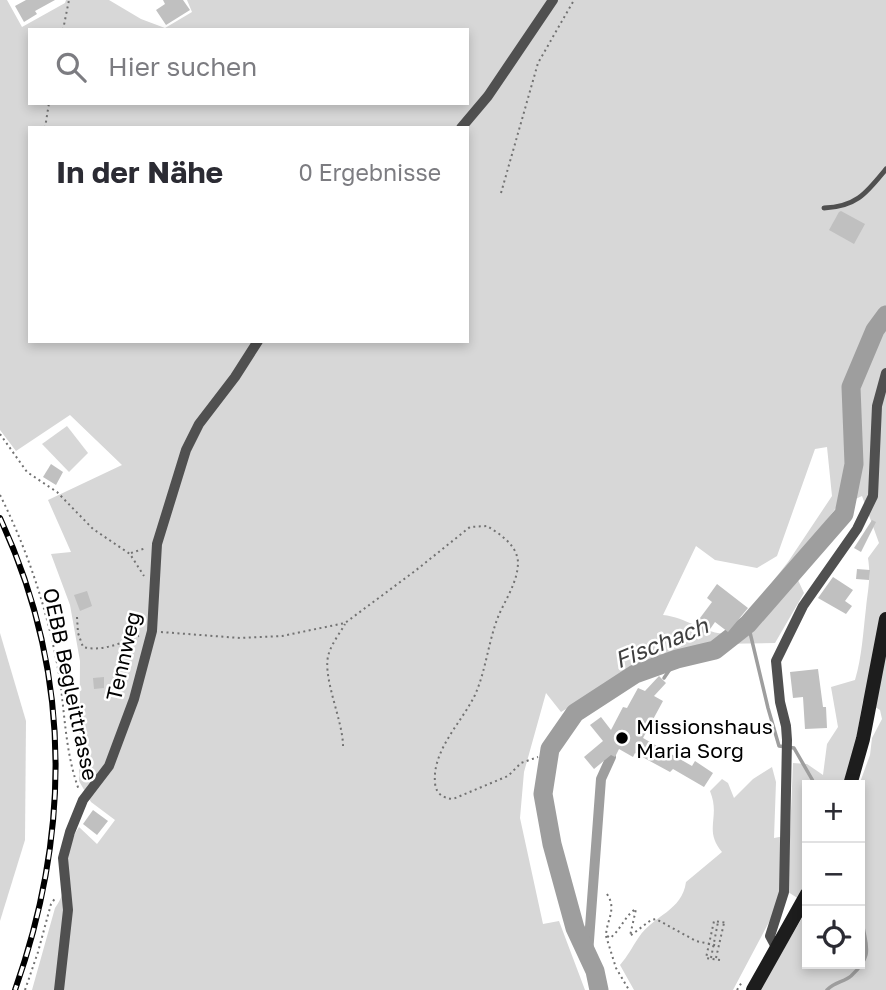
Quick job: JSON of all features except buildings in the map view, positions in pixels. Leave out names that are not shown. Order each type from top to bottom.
[{"type":"main road","points":[[851,780],[863,739],[886,619]]},
{"type":"main road","points":[[753,990],[802,903]]},
{"type":"street","points":[[463,126],[488,96],[553,0]]},
{"type":"street","name":"Tennweg","points":[[59,990],[68,910],[64,858],[70,832],[83,800],[109,766],[134,699],[152,631],[157,544],[186,450],[199,424],[257,343]]},
{"type":"street","points":[[777,950],[770,936],[783,892],[787,740],[776,662],[803,606],[857,529],[873,496],[877,406],[886,373]]},
{"type":"lane","points":[[824,208],[848,205],[869,190],[886,169]]},
{"type":"path","points":[[63,28],[69,0]]},
{"type":"path","points":[[501,193],[538,63],[574,0]]},
{"type":"path","points":[[45,126],[49,105]]},
{"type":"path","points":[[0,434],[27,472],[57,492],[93,529],[131,554],[155,595]]},
{"type":"path","name":"OEBB Begleittrasse","points":[[0,495],[37,587],[55,653],[64,703],[70,768],[83,800]]},
{"type":"path","points":[[343,746],[343,732],[327,673],[327,662],[328,654],[345,623],[415,572],[470,527],[487,526],[511,545],[518,561],[512,590],[497,619],[486,666],[475,695],[446,743],[436,769],[435,783],[438,793],[444,798],[453,799],[508,776],[521,763],[538,757]]},
{"type":"path","points":[[131,554],[157,544]]},
{"type":"path","points":[[77,617],[78,633],[83,647],[93,649],[110,647],[152,631],[240,638],[282,636],[345,623]]},
{"type":"path","points":[[25,990],[51,904],[64,884]]},
{"type":"path","points":[[607,894],[612,910],[606,935],[616,968],[629,990]]},
{"type":"path","points":[[606,935],[610,938],[616,934],[636,909],[630,936],[656,919],[696,941],[719,946]]},
{"type":"path","points":[[716,960],[725,923],[713,921],[706,957],[711,959],[716,960],[720,960]]},
{"type":"path","points":[[711,959],[719,922]]},
{"type":"shaded area","points":[[0,0],[7,0],[22,27],[66,0],[109,0],[141,19],[165,28],[192,12],[187,0],[886,0],[886,990],[759,990],[802,918],[802,969],[865,969],[865,780],[861,780],[870,755],[872,738],[882,719],[880,710],[863,700],[846,780],[802,780],[802,893],[799,899],[788,892],[776,909],[733,990],[634,990],[620,965],[645,930],[679,900],[686,882],[722,852],[714,837],[714,809],[710,791],[722,779],[728,783],[734,798],[753,779],[772,767],[776,782],[774,838],[790,835],[793,763],[807,764],[823,775],[827,744],[838,727],[831,687],[855,680],[861,653],[868,589],[868,558],[879,543],[862,496],[836,508],[791,565],[804,593],[775,643],[713,644],[651,659],[561,712],[546,693],[524,772],[520,818],[543,924],[559,921],[585,990],[32,990],[55,908],[64,889],[74,837],[79,827],[97,844],[115,820],[91,802],[79,781],[80,661],[70,605],[51,554],[71,552],[48,500],[122,465],[70,415],[16,451],[0,430]],"holes":[[[827,447],[832,496],[788,562],[742,621],[728,634],[663,615],[696,546],[715,560],[757,568],[777,556],[815,449]]]},
{"type":"shaded area","points":[[67,426],[88,453],[69,472],[42,444]]},
{"type":"shaded area","points":[[0,633],[26,721],[25,840],[0,921]]},
{"type":"waterway","name":"Fischach","points":[[599,990],[595,971],[575,928],[552,844],[543,794],[550,749],[575,713],[635,674],[677,659],[715,650],[748,624],[844,514],[854,464],[851,387],[875,330],[886,315]]},
{"type":"waterway","points":[[748,624],[779,746],[794,748],[812,780]]},
{"type":"waterway","points":[[664,678],[677,659]]},
{"type":"waterway","points":[[588,954],[601,779],[611,757]]},
{"type":"waterway","points":[[827,990],[851,976],[864,961],[867,949],[862,906]]},
{"type":"railway","points":[[0,518],[24,576],[41,635],[51,694],[56,752],[54,812],[46,871],[33,930],[15,990]]},
{"type":"place","name":"Missionshaus Maria Sorg","points":[[622,738]]}]
